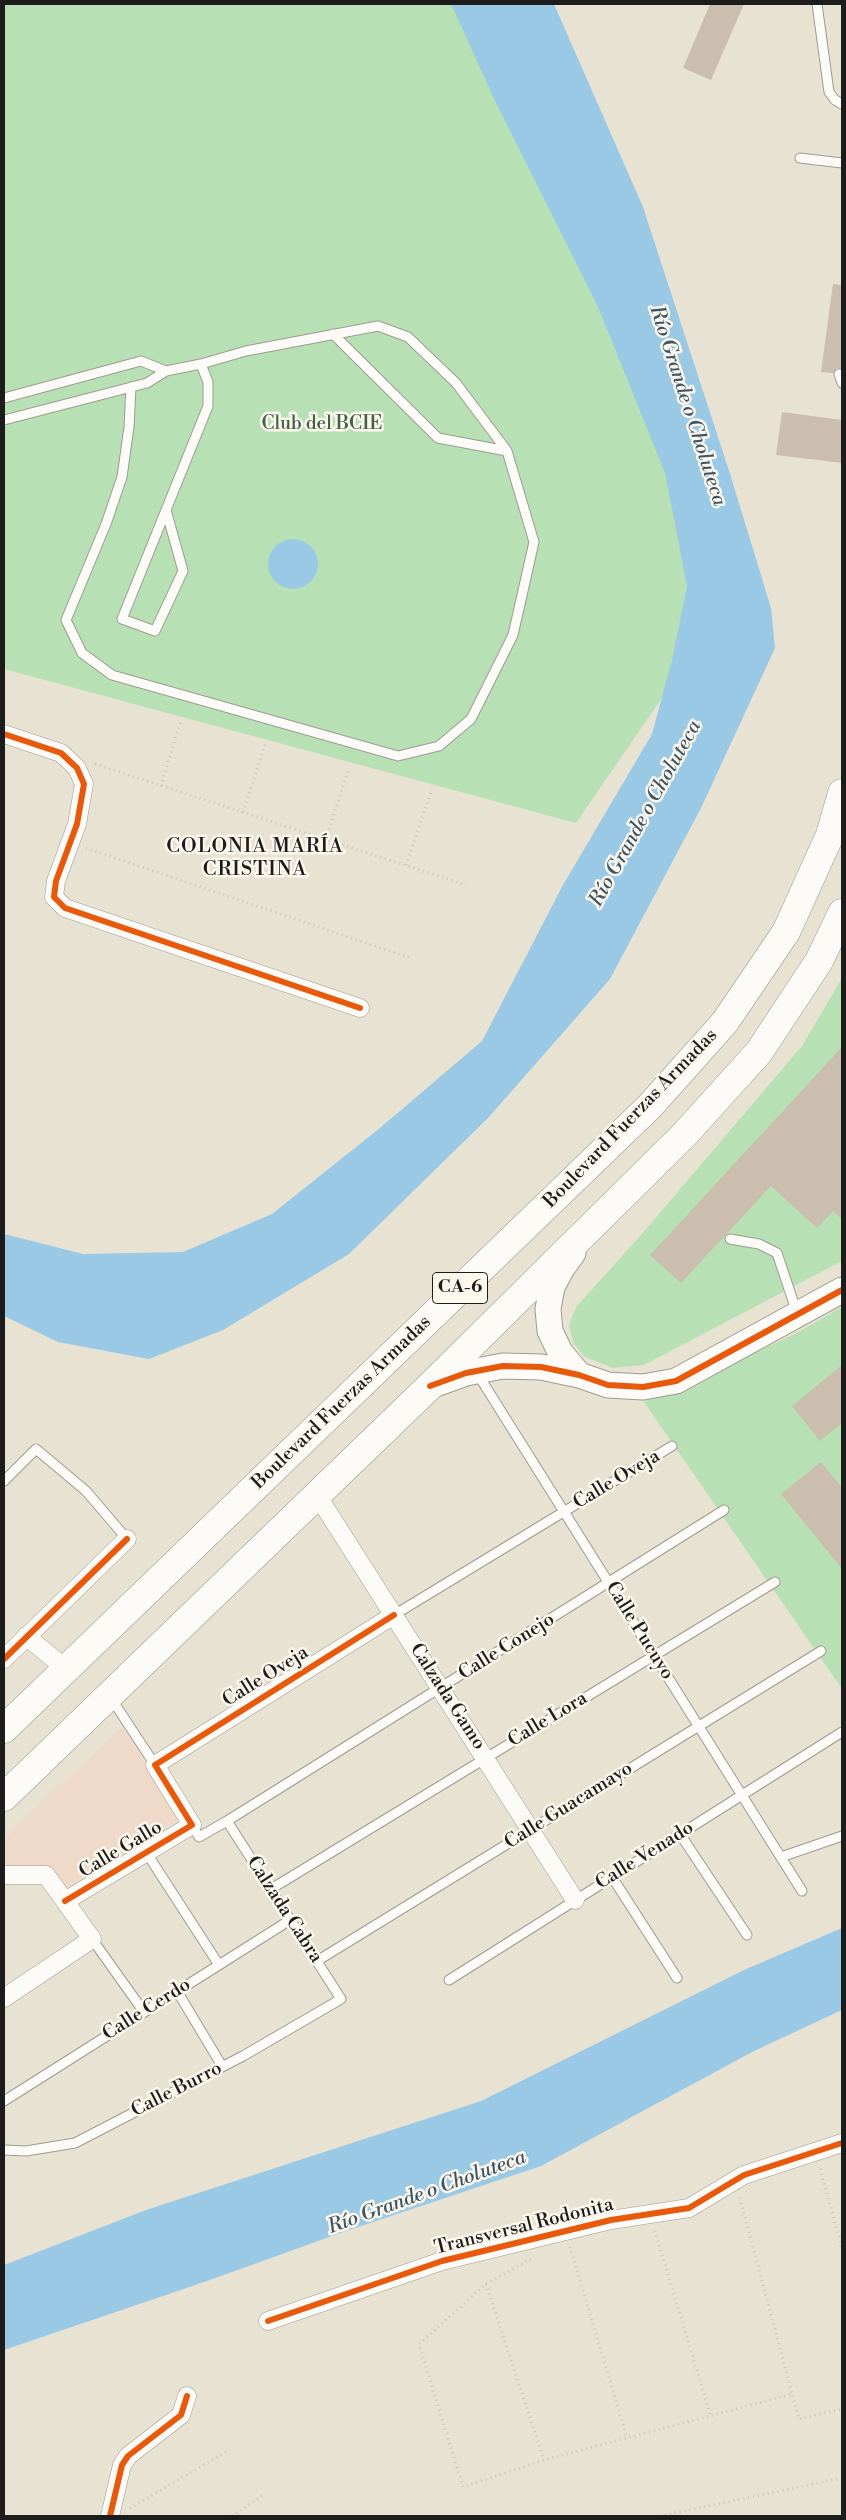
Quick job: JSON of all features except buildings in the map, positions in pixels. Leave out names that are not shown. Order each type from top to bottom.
[{"type":"highway","name":"Boulevard Fuerzas Armadas","points":[[4,1729],[650,1106],[725,1022],[786,932],[830,835],[842,792]]},
{"type":"highway","name":"CA-6","points":[[4,1797],[430,1386],[685,1134],[759,1052],[819,961],[842,913]]},
{"type":"street","points":[[4,734],[61,753],[77,768],[84,784],[77,824],[56,880],[54,897],[65,908],[360,1008]]},
{"type":"street","points":[[579,1375],[560,1352],[550,1331],[548,1309],[552,1287],[562,1268],[592,1228]]},
{"type":"street","points":[[430,1386],[475,1371],[504,1366],[541,1367],[579,1375],[608,1385],[634,1387],[676,1381],[798,1316],[842,1290]]},
{"type":"street","name":"Calzada Gamo","points":[[317,1495],[575,1900]]},
{"type":"street","points":[[6,1653],[127,1540]]},
{"type":"street","name":"Calle Oveja","points":[[155,1765],[394,1615]]},
{"type":"street","points":[[26,1636],[66,1669]]},
{"type":"street","points":[[155,1765],[192,1825]]},
{"type":"street","name":"Calle Gallo","points":[[65,1901],[192,1825]]},
{"type":"street","points":[[4,1875],[46,1875],[92,1939],[4,1998]]},
{"type":"street","name":"Transversal Rodonita","points":[[268,2321],[442,2261],[566,2231],[689,2208],[736,2180],[842,2143]]},
{"type":"street","points":[[117,2514],[122,2466],[128,2456],[181,2415],[187,2396]]},
{"type":"lane","points":[[817,4],[830,92],[835,100],[842,104]]},
{"type":"lane","points":[[800,158],[842,163]]},
{"type":"lane","points":[[4,420],[131,387],[147,383],[166,371],[201,364],[246,351],[378,326],[408,336],[456,383],[507,451],[534,542],[513,635],[471,719],[439,746],[398,756],[112,675],[82,653],[66,620],[106,524],[122,477],[129,427],[131,387]]},
{"type":"lane","points":[[333,334],[438,438],[507,451]]},
{"type":"lane","points":[[4,398],[141,361],[166,371]]},
{"type":"lane","points":[[166,510],[183,571],[155,631],[122,619],[166,510],[208,406],[208,382],[201,364]]},
{"type":"lane","points":[[730,1239],[759,1244],[777,1253],[798,1316]]},
{"type":"lane","name":"Calle Pucuyo","points":[[475,1371],[802,1891]]},
{"type":"lane","name":"Calle Oveja","points":[[394,1615],[672,1446]]},
{"type":"lane","points":[[4,1480],[36,1449],[86,1490],[127,1540]]},
{"type":"lane","name":"Calle Conejo","points":[[192,1825],[199,1837],[227,1821],[609,1584],[724,1510]]},
{"type":"lane","name":"Calle Lora","points":[[271,1890],[775,1582]]},
{"type":"lane","name":"Calle Guacamayo","points":[[317,1961],[821,1651]]},
{"type":"lane","points":[[109,1695],[155,1765]]},
{"type":"lane","name":"Calle Venado","points":[[449,1980],[842,1732]]},
{"type":"lane","name":"Calzada Cabra","points":[[227,1821],[341,1999]]},
{"type":"lane","points":[[680,1834],[747,1935]]},
{"type":"lane","points":[[780,1857],[842,1836]]},
{"type":"lane","points":[[146,1852],[219,1965]]},
{"type":"lane","points":[[612,1877],[677,1978]]},
{"type":"lane","name":"Calle Cerdo","points":[[4,2101],[290,1920]]},
{"type":"lane","points":[[92,1939],[144,2012]]},
{"type":"lane","points":[[177,1991],[222,2066]]},
{"type":"lane","name":"Calle Burro","points":[[4,2150],[26,2151],[75,2143],[222,2066],[341,1999]]},
{"type":"path","points":[[161,786],[181,720]]},
{"type":"path","points":[[243,812],[266,742]]},
{"type":"path","points":[[61,753],[466,885]]},
{"type":"path","points":[[326,839],[349,768]]},
{"type":"path","points":[[406,865],[432,788]]},
{"type":"path","points":[[70,843],[410,958]]},
{"type":"path","points":[[815,2152],[842,2247]]},
{"type":"path","points":[[736,2180],[799,2418],[842,2409]]},
{"type":"path","points":[[650,2214],[710,2414]]},
{"type":"path","points":[[566,2231],[627,2438]]},
{"type":"path","points":[[539,2253],[486,2284],[419,2344],[463,2487],[544,2460],[710,2414],[792,2394]]},
{"type":"path","points":[[486,2284],[544,2460]]},
{"type":"path","points":[[117,2514],[226,2452]]},
{"type":"path","points":[[660,2516],[842,2478]]},
{"type":"path","points":[[232,2516],[265,2494]]},
{"type":"shaded area","points":[[122,1727],[181,1818],[64,1890],[49,1867],[7,1871],[4,1868],[4,1838]]},
{"type":"green space","name":"Club del BCIE","points":[[4,4],[493,4],[685,473],[688,660],[576,823],[4,669]]},
{"type":"green space","points":[[842,978],[842,1261],[644,1365],[613,1368],[585,1357],[574,1344],[569,1326],[576,1307],[641,1235],[802,1046]]},
{"type":"green space","points":[[842,1307],[842,1689],[644,1402],[793,1335]]},
{"type":"water","name":"Río Grande o Choluteca","points":[[451,4],[554,4],[643,207],[731,477],[771,608],[775,648],[701,808],[610,979],[489,1117],[349,1254],[223,1330],[149,1359],[58,1342],[4,1316],[4,1234],[83,1254],[183,1252],[272,1214],[380,1128],[482,1041],[563,885],[652,734],[672,660],[687,586],[665,473],[598,307],[496,103]]},
{"type":"water","points":[[293,539],[303,541],[311,546],[316,554],[318,564],[316,574],[311,582],[303,587],[293,589],[283,587],[275,582],[270,574],[268,564],[270,554],[275,546],[283,541]]},
{"type":"water","name":"Río Grande o Choluteca","points":[[842,1928],[842,2010],[754,2051],[541,2166],[346,2231],[207,2281],[4,2350],[4,2265],[146,2210],[481,2101],[744,1970]]},
{"type":"cycle path","points":[[4,734],[61,753],[77,768],[84,784],[77,824],[56,881],[54,897],[65,908],[360,1008]]},
{"type":"cycle path","points":[[430,1386],[466,1373],[503,1366],[541,1367],[579,1375],[608,1385],[643,1387],[676,1381],[842,1290]]},
{"type":"cycle path","points":[[4,1659],[127,1539]]},
{"type":"cycle path","points":[[65,1901],[192,1825],[155,1765],[394,1615]]},
{"type":"cycle path","points":[[268,2321],[442,2261],[611,2220],[689,2208],[744,2175],[842,2143]]},
{"type":"cycle path","points":[[110,2516],[122,2465],[128,2456],[181,2415],[187,2396]]},
{"type":"district","name":"COLONIA MARÍA CRISTINA","points":[[255,858]]}]
